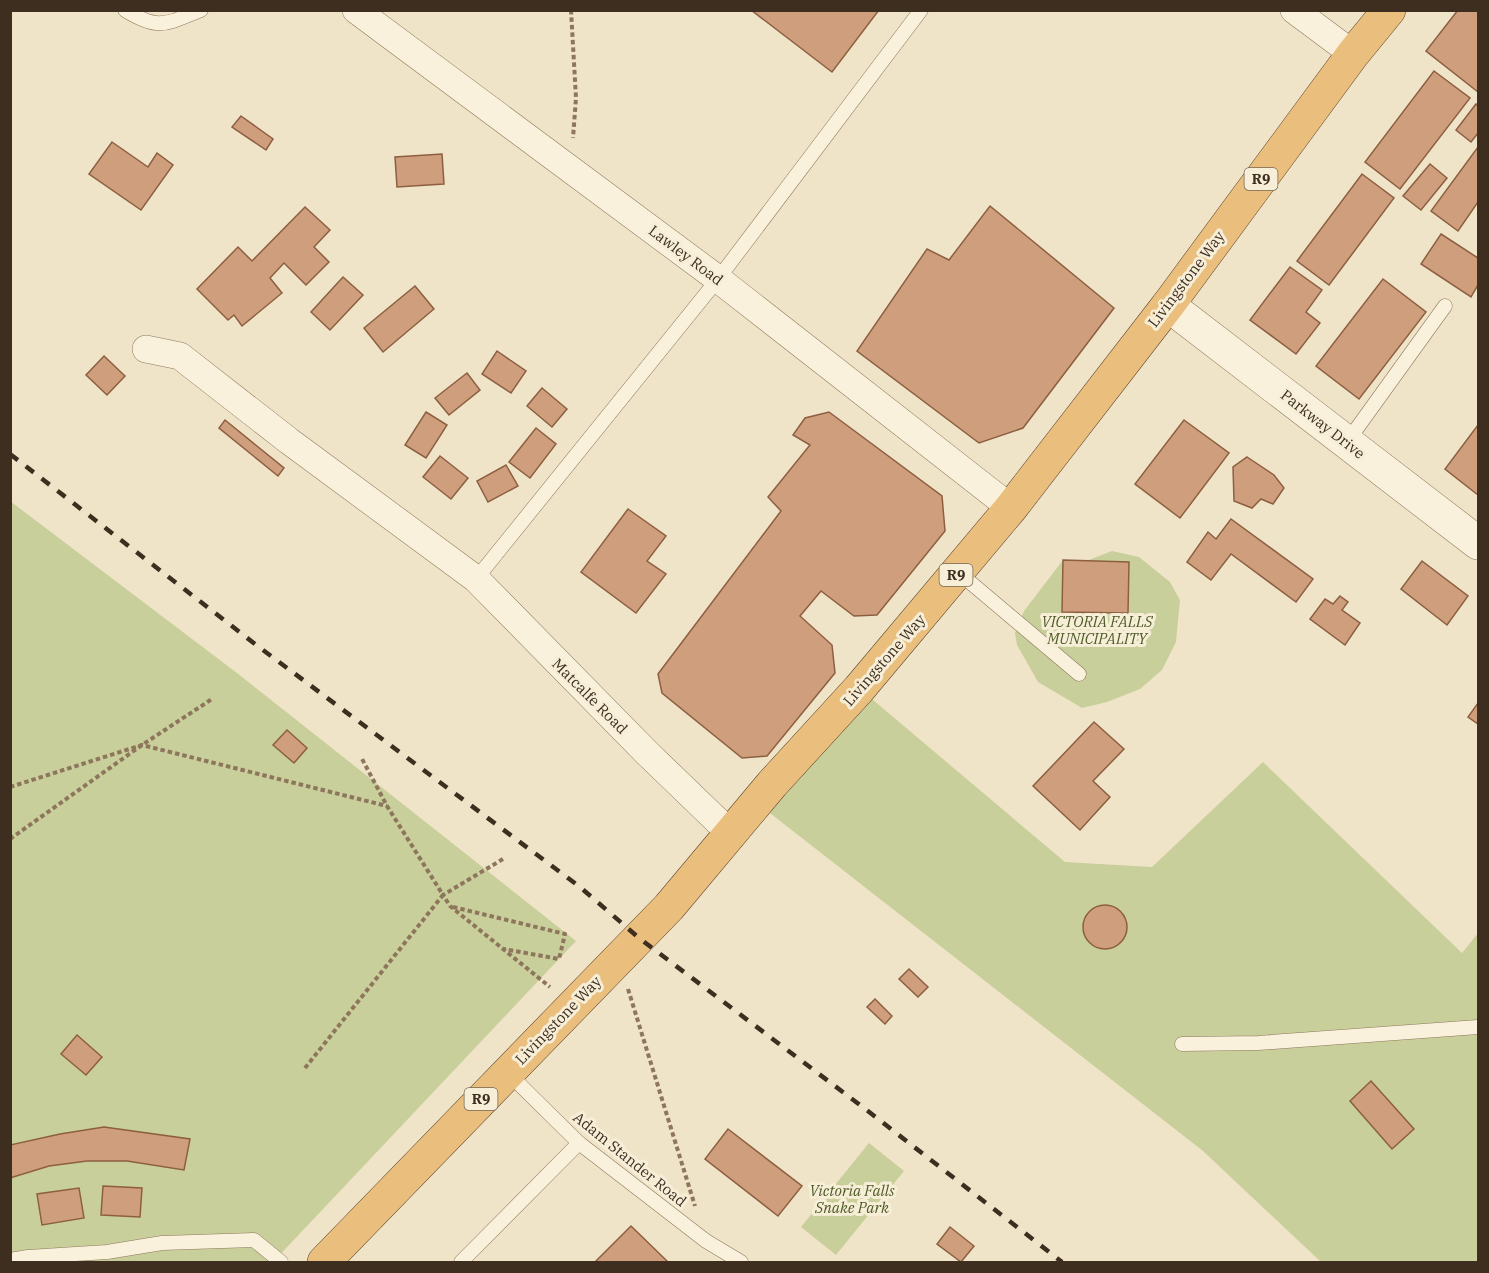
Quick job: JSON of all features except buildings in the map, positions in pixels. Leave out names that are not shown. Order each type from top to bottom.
[{"type":"highway","name":"Livingstone Way","points":[[324,1263],[618,957],[669,907],[772,784],[859,689],[1011,508],[1168,304],[1353,54],[1389,10]]},
{"type":"street","name":"Lawley Road","points":[[356,10],[717,279],[1011,508]]},
{"type":"street","points":[[1294,10],[1353,54]]},
{"type":"street","name":"Parkway Drive","points":[[1168,304],[1479,543]]},
{"type":"street","name":"Matcalfe Road","points":[[146,349],[180,356],[289,441],[476,579],[647,753],[731,834]]},
{"type":"lane","points":[[125,10],[144,22],[164,25],[201,10]]},
{"type":"lane","points":[[476,579],[717,279],[921,10]]},
{"type":"lane","points":[[1347,442],[1445,306]]},
{"type":"lane","points":[[958,572],[1079,674]]},
{"type":"lane","points":[[1182,1044],[1258,1043],[1479,1027]]},
{"type":"lane","name":"Adam Stander Road","points":[[507,1072],[579,1143],[706,1241],[741,1263]]},
{"type":"lane","points":[[461,1263],[579,1143]]},
{"type":"lane","points":[[10,1260],[106,1252],[162,1243],[254,1240],[281,1263]]},
{"type":"path","points":[[570,168],[576,98],[571,10]]},
{"type":"path","points":[[10,839],[142,745],[212,699]]},
{"type":"path","points":[[10,787],[142,745],[387,806]]},
{"type":"path","points":[[361,757],[387,806],[450,906],[573,1005]]},
{"type":"path","points":[[305,1068],[443,895],[503,859]]},
{"type":"path","points":[[450,906],[565,934],[559,958],[502,949]]},
{"type":"path","points":[[618,957],[706,1241]]},
{"type":"green space","points":[[10,501],[237,673],[576,941],[273,1262],[11,1262]]},
{"type":"green space","name":"VICTORIA FALLS MUNICIPALITY","points":[[1112,551],[1139,557],[1170,582],[1180,600],[1176,642],[1162,670],[1140,689],[1107,702],[1082,708],[1038,682],[1017,645],[1015,633],[1024,611],[1063,560],[1086,561]]},
{"type":"green space","points":[[866,694],[1065,862],[1152,867],[1263,762],[1462,953],[1478,933],[1478,1262],[1321,1262],[1203,1151],[766,810]]},
{"type":"green space","name":"Victoria Falls Snake Park","points":[[869,1143],[904,1171],[836,1255],[801,1227]]},
{"type":"railway","points":[[10,454],[255,644],[580,887],[639,938],[864,1108],[1062,1262]]}]
